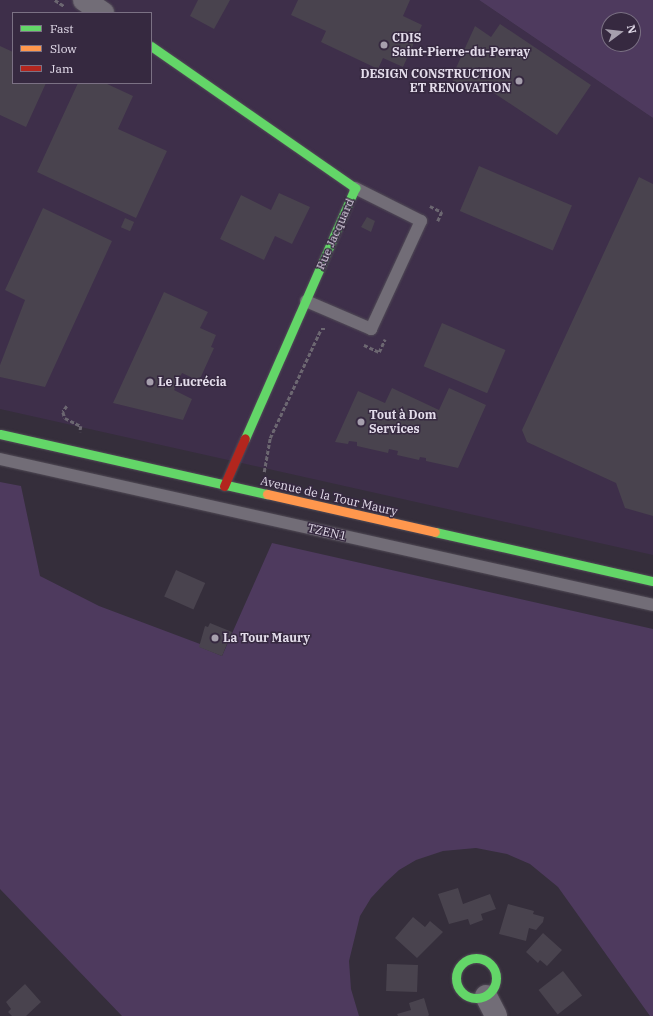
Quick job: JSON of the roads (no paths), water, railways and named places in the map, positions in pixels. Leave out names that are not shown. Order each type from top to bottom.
[{"type":"street","points":[[84,0],[102,12]]},
{"type":"street","name":"Rue Jacquard","points":[[152,47],[355,188],[224,486]]},
{"type":"street","name":"Avenue de la Tour Maury","points":[[0,434],[224,486],[653,581]]},
{"type":"street","points":[[480,959],[491,966],[495,972],[494,985],[486,996],[480,998],[467,996],[458,987],[456,975],[462,964],[467,960],[480,959]]},
{"type":"street","points":[[486,996],[496,1016]]},
{"type":"lane","points":[[306,301],[371,329],[421,221],[355,188]]},
{"type":"lane","name":"TZEN1","points":[[0,459],[653,605]]},
{"type":"place","name":"CDIS Saint-Pierre-du-Perray","points":[[384,45]]},
{"type":"place","name":"DESIGN CONSTRUCTION ET RENOVATION","points":[[519,81]]},
{"type":"place","name":"Le Lucrécia","points":[[150,382]]},
{"type":"place","name":"Tout à Dom Services","points":[[361,422]]},
{"type":"place","name":"La Tour Maury","points":[[215,638]]}]
